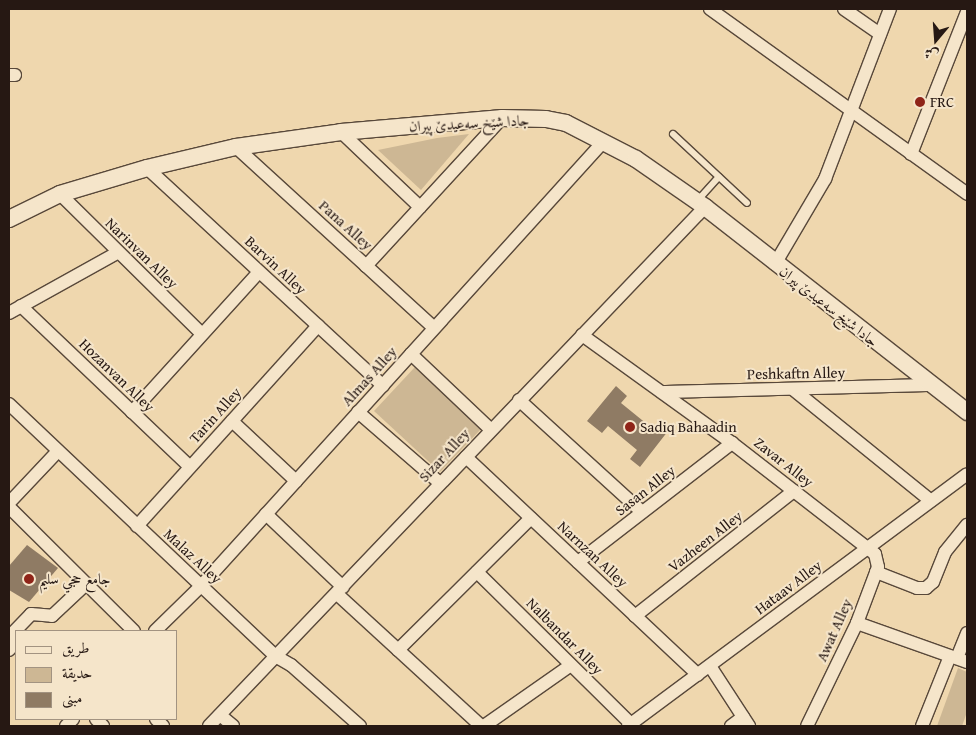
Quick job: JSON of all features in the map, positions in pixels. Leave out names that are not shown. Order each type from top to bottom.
[{"type":"street","points":[[710,9],[967,194]]},
{"type":"street","points":[[844,9],[880,34]]},
{"type":"street","points":[[775,264],[825,179],[853,112],[890,9]]},
{"type":"street","points":[[911,154],[967,12]]},
{"type":"street","points":[[366,266],[502,118]]},
{"type":"street","name":"جادا شێخ سەعیدێ پیران","points":[[9,219],[60,194],[147,168],[236,147],[341,132],[502,118],[546,119],[566,123],[604,141],[700,204],[967,412]]},
{"type":"street","points":[[341,132],[420,207]]},
{"type":"street","name":"Almas Alley","points":[[157,630],[201,586],[604,141]]},
{"type":"street","name":"Pana Alley","points":[[236,147],[434,328]]},
{"type":"street","name":"Barvin Alley","points":[[147,168],[383,386]]},
{"type":"street","name":"Narinvan Alley","points":[[60,194],[202,334]]},
{"type":"street","name":"Sizar Alley","points":[[209,726],[277,657],[582,335],[700,204]]},
{"type":"street","points":[[9,313],[118,253]]},
{"type":"street","points":[[132,412],[259,272]]},
{"type":"street","name":"Hozanvan Alley","points":[[21,306],[190,467]]},
{"type":"street","name":"Tarin Alley","points":[[137,526],[318,326]]},
{"type":"street","name":"Zavar Alley","points":[[582,335],[732,443],[868,548]]},
{"type":"street","points":[[411,354],[490,430]]},
{"type":"street","name":"Peshkaftn Alley","points":[[662,392],[931,385]]},
{"type":"street","points":[[794,390],[931,501]]},
{"type":"street","points":[[519,400],[642,512]]},
{"type":"street","name":"Malaz Alley","points":[[9,404],[277,657],[291,664],[360,726]]},
{"type":"street","points":[[358,412],[440,483]]},
{"type":"street","points":[[232,421],[296,481]]},
{"type":"street","name":"Sasan Alley","points":[[578,562],[732,443]]},
{"type":"street","points":[[58,451],[9,505],[133,630]]},
{"type":"street","name":"Narnzan Alley","points":[[466,456],[698,675]]},
{"type":"street","name":"Hataav Alley","points":[[630,725],[967,474]]},
{"type":"street","name":"Vazheen Alley","points":[[636,616],[794,491]]},
{"type":"street","points":[[266,514],[398,650],[483,726],[571,665]]},
{"type":"street","points":[[398,650],[531,518]]},
{"type":"street","points":[[868,548],[877,558],[876,572],[917,588],[926,588],[933,582],[945,552],[967,525]]},
{"type":"street","name":"Nalbandar Alley","points":[[477,572],[630,725]]},
{"type":"street","name":"Awat Alley","points":[[807,726],[857,622],[876,572]]},
{"type":"street","points":[[20,630],[31,614],[52,616],[86,584]]},
{"type":"street","points":[[857,622],[958,659]]},
{"type":"street","points":[[922,726],[958,659],[967,633]]},
{"type":"street","points":[[710,666],[746,722],[731,726]]},
{"type":"street","points":[[220,715],[233,726]]},
{"type":"lane","points":[[673,134],[748,203]]},
{"type":"lane","points":[[700,204],[719,177]]},
{"type":"green space","points":[[469,134],[421,190],[378,150],[437,138]]},
{"type":"green space","points":[[415,367],[481,429],[440,472],[374,411]]},
{"type":"green space","points":[[958,668],[967,672],[967,712],[962,726],[937,726]]},
{"type":"building","name":"Sadiq Bahaadin","points":[[616,386],[627,396],[621,403],[653,429],[658,423],[668,431],[640,467],[630,459],[637,450],[608,426],[602,433],[587,421]]},
{"type":"building","name":"جامع حجي سليم","points":[[27,545],[58,568],[29,602],[9,590],[9,566]]},
{"type":"place","name":"FRC","points":[[920,102]]},
{"type":"place","name":"Sadiq Bahaadin","points":[[630,427]]},
{"type":"place","name":"جامع حجي سليم","points":[[29,579]]}]
